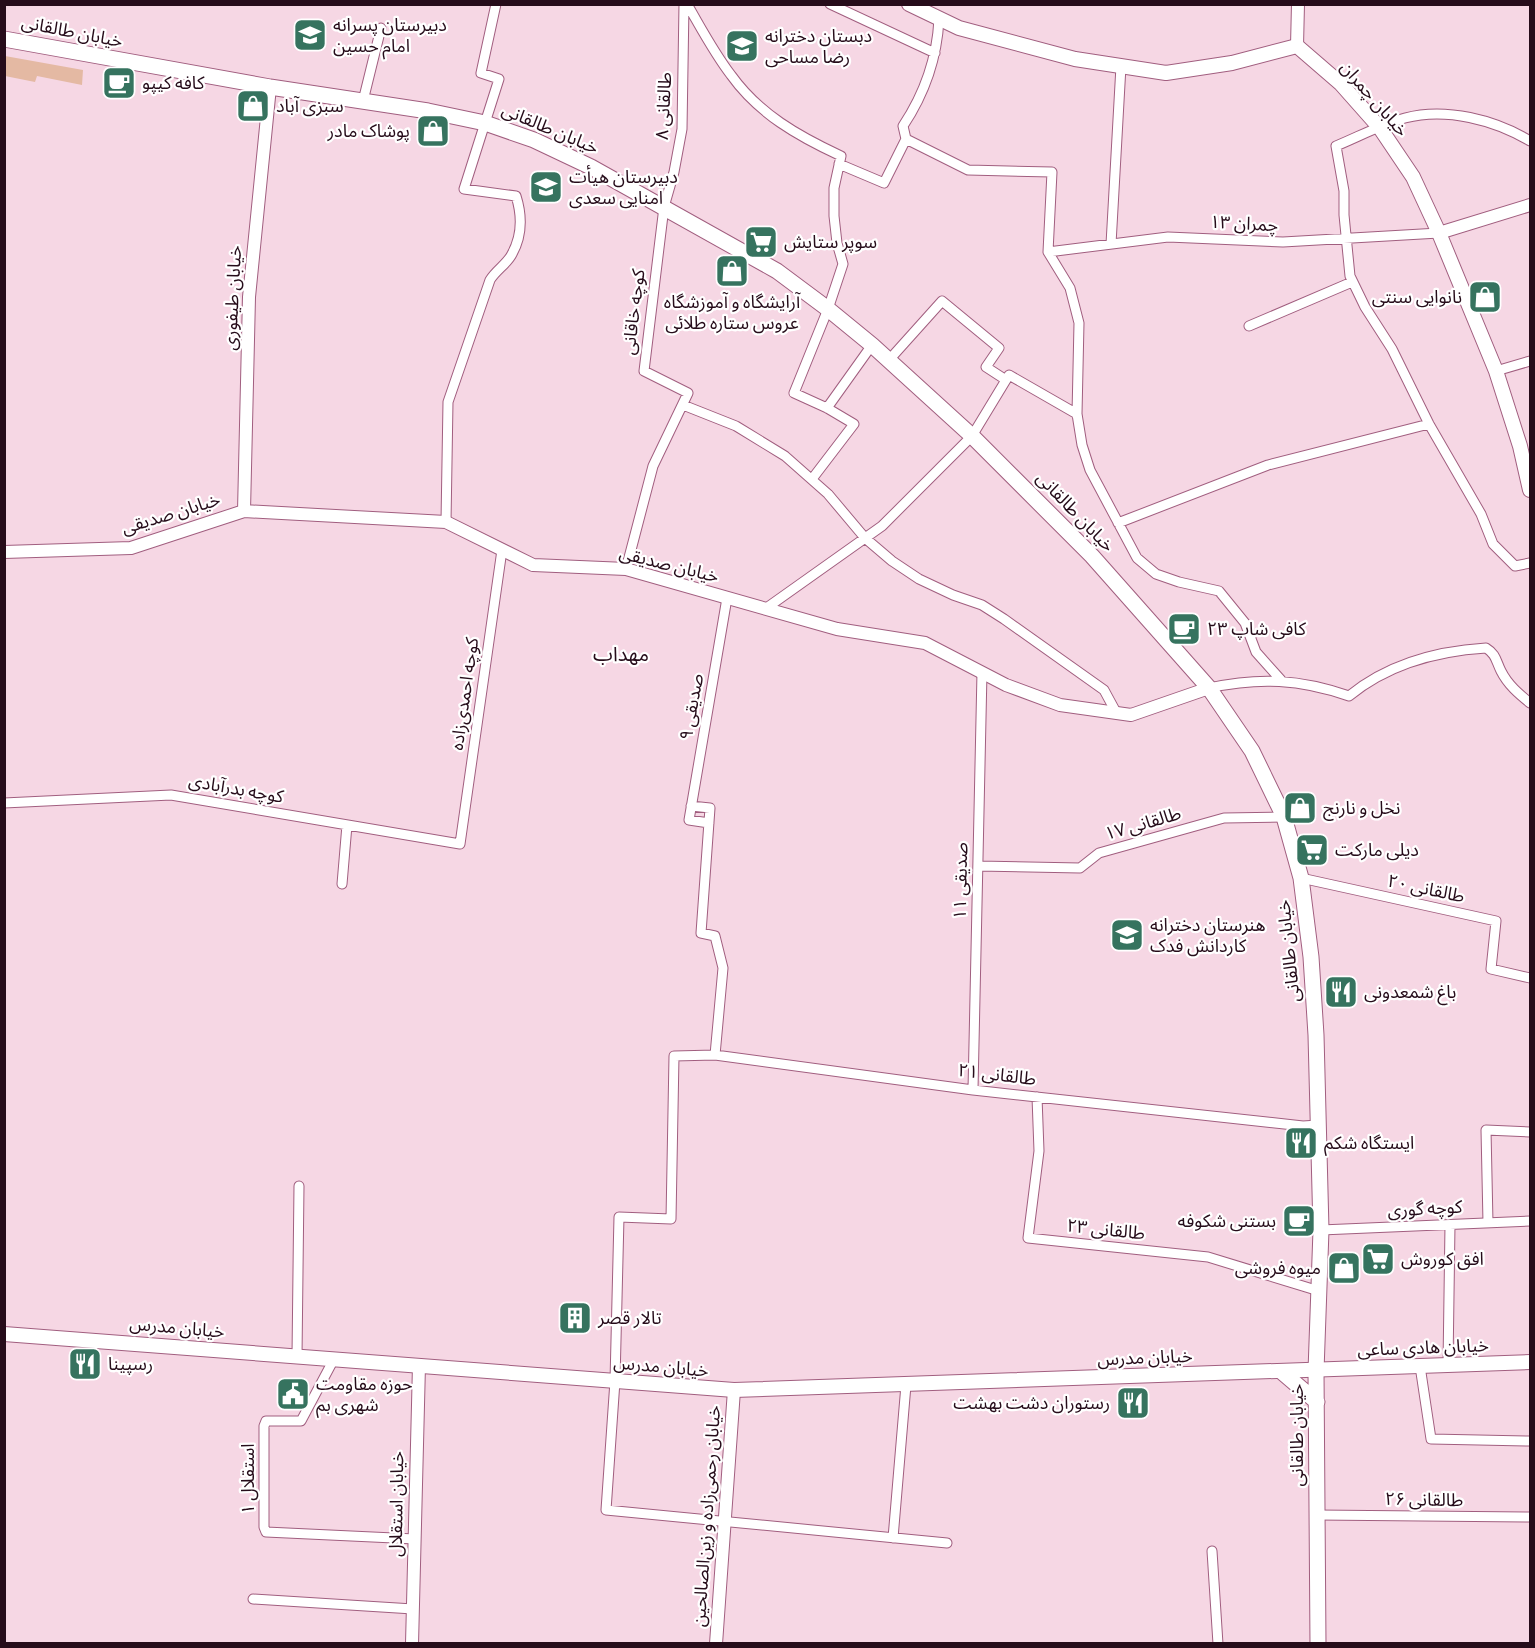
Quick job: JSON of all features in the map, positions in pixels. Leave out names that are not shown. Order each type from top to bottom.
[{"type":"main road","points":[[913,6],[958,28],[1064,56],[1166,73],[1232,63],[1297,46]]},
{"type":"main road","name":"خیابان طالقانی","points":[[4,39],[485,123],[534,140],[591,167],[777,271],[872,345],[972,436],[1092,556],[1209,688],[1252,751],[1284,817],[1301,878],[1311,957],[1316,1035],[1321,1230],[1316,1371],[1318,1644]]},
{"type":"main road","name":"خیابان چمران","points":[[1297,46],[1341,84],[1380,128],[1413,177],[1439,233],[1496,371],[1520,446],[1530,490]]},
{"type":"main road","name":"خیابان مدرس","points":[[4,1334],[734,1390],[1316,1371]]},
{"type":"main road","name":"خیابان هادی ساعی","points":[[1316,1371],[1530,1362]]},
{"type":"main road","points":[[1282,1372],[1317,1402]]},
{"type":"street","points":[[446,522],[448,402],[490,280],[511,255],[518,238],[520,224],[516,196],[464,189],[499,80],[481,73],[496,4]]},
{"type":"street","points":[[686,4],[730,75],[776,121],[840,160],[884,183],[906,139],[903,126],[926,86],[935,54],[939,19]]},
{"type":"street","name":"طالقانی ۸","points":[[664,207],[674,172],[682,129],[686,4]]},
{"type":"street","points":[[830,4],[935,54]]},
{"type":"street","points":[[1297,46],[1298,4]]},
{"type":"street","points":[[363,101],[381,28]]},
{"type":"street","points":[[1111,244],[1121,66]]},
{"type":"street","name":"خیابان طیفوری","points":[[244,511],[249,297],[270,87]]},
{"type":"street","points":[[1530,141],[1491,123],[1462,117],[1434,115],[1405,117],[1336,146],[1344,191],[1350,276],[1365,307],[1392,349],[1429,424],[1481,514],[1493,544],[1515,566],[1530,563]]},
{"type":"street","points":[[906,139],[968,170],[1052,172],[1048,252],[1070,288],[1079,323],[1077,414],[1082,446],[1090,470],[1137,558],[1156,574],[1219,591],[1245,623],[1256,652],[1281,680]]},
{"type":"street","points":[[812,478],[854,424],[827,408],[794,393],[828,309],[843,264],[837,243],[834,216],[834,188],[840,160]]},
{"type":"street","points":[[1439,233],[1530,205]]},
{"type":"street","name":"کوچه خاقانی","points":[[664,207],[644,371],[688,393],[683,405]]},
{"type":"street","name":"چمران ۱۳","points":[[1048,252],[1168,237],[1283,243],[1439,233]]},
{"type":"street","points":[[1249,326],[1353,282]]},
{"type":"street","points":[[889,360],[942,301],[999,348],[986,367],[1077,414]]},
{"type":"street","points":[[827,408],[872,345]]},
{"type":"street","points":[[1496,371],[1530,361]]},
{"type":"street","points":[[765,609],[882,526],[972,436],[1007,378]]},
{"type":"street","points":[[626,570],[653,466],[683,405],[736,426],[761,440],[812,478],[848,516],[865,538],[891,561],[919,579],[953,595],[982,605],[1030,637],[1104,690],[1117,714]]},
{"type":"street","points":[[1118,523],[1268,465],[1429,424]]},
{"type":"street","name":"خیابان صدیقی","points":[[4,552],[131,548],[244,511],[446,522],[533,565],[626,570],[837,629],[925,644],[1006,685],[1060,705],[1131,716],[1209,688]]},
{"type":"street","name":"کوچه احمدی‌زاده","points":[[460,844],[502,550]]},
{"type":"street","name":"صدیقی ۹","points":[[709,823],[689,820],[727,598]]},
{"type":"street","points":[[1209,688],[1239,682],[1281,680],[1322,687],[1349,696],[1360,687],[1404,664],[1451,650],[1486,648],[1497,658],[1502,672],[1514,690],[1530,703]]},
{"type":"street","name":"صدیقی ۱۱","points":[[974,1090],[982,672]]},
{"type":"street","name":"کوچه بدرآبادی","points":[[4,803],[171,795],[460,844]]},
{"type":"street","points":[[691,806],[710,808],[701,933],[715,936],[723,968],[716,1055]]},
{"type":"street","name":"طالقانی ۱۷","points":[[978,866],[1080,868],[1099,853],[1224,818],[1284,817]]},
{"type":"street","points":[[342,884],[347,825]]},
{"type":"street","name":"طالقانی ۲۰","points":[[1301,878],[1496,921],[1491,969],[1530,978]]},
{"type":"street","name":"طالقانی ۲۱","points":[[615,1381],[619,1217],[671,1219],[674,1056],[716,1055],[974,1090],[1302,1126],[1318,1125]]},
{"type":"street","name":"طالقانی ۲۳","points":[[1037,1097],[1039,1151],[1028,1238],[1208,1257],[1319,1292]]},
{"type":"street","points":[[1488,1223],[1486,1130],[1530,1132]]},
{"type":"street","points":[[297,1356],[299,1186]]},
{"type":"street","name":"کوچه گوری","points":[[1321,1230],[1530,1221]]},
{"type":"street","points":[[1448,1365],[1450,1225]]},
{"type":"street","name":"استقلال ۱","points":[[334,1359],[301,1421],[270,1420],[266,1421],[264,1426],[264,1527],[266,1532],[415,1539]]},
{"type":"street","name":"خیابان استقلال","points":[[412,1644],[419,1365]]},
{"type":"street","points":[[1420,1366],[1431,1439],[1530,1441]]},
{"type":"street","points":[[615,1381],[606,1510],[947,1544]]},
{"type":"street","points":[[893,1538],[906,1384]]},
{"type":"street","name":"خیابان رحمی‌زاده و زین‌الصالحین","points":[[716,1644],[734,1390]]},
{"type":"street","name":"طالقانی ۲۶","points":[[1317,1515],[1530,1517]]},
{"type":"street","points":[[1212,1551],[1218,1644]]},
{"type":"street","points":[[253,1599],[413,1609]]},
{"type":"shaded area","points":[[5,56],[83,70],[82,85],[37,76],[35,82],[5,76]]},
{"type":"place","name":"دبیرستان پسرانه امام حسین","points":[[310,35]]},
{"type":"place","name":"دبستان دخترانه رضا مساحی","points":[[742,46]]},
{"type":"place","name":"کافه کیپو","points":[[119,83]]},
{"type":"place","name":"سبزی آباد","points":[[253,106]]},
{"type":"place","name":"پوشاک مادر","points":[[433,131]]},
{"type":"place","name":"دبیرستان هیأت امنایی سعدی","points":[[546,187]]},
{"type":"place","name":"سوپر ستایش","points":[[761,242]]},
{"type":"place","name":"آرایشگاه و آموزشگاه عروس ستاره طلائی","points":[[732,271]]},
{"type":"place","name":"نانوایی سنتی","points":[[1485,297]]},
{"type":"place","name":"کافی شاپ ۲۳","points":[[1184,629]]},
{"type":"place","name":"نخل و نارنج","points":[[1300,808]]},
{"type":"place","name":"دیلی مارکت","points":[[1312,850]]},
{"type":"place","name":"هنرستان دخترانه کاردانش فدک","points":[[1127,935]]},
{"type":"place","name":"باغ شمعدونی","points":[[1341,992]]},
{"type":"place","name":"ایستگاه شکم","points":[[1301,1143]]},
{"type":"place","name":"بستنی شکوفه","points":[[1299,1221]]},
{"type":"place","name":"افق کوروش","points":[[1378,1259]]},
{"type":"place","name":"میوه فروشی","points":[[1344,1268]]},
{"type":"place","name":"تالار قصر","points":[[575,1318]]},
{"type":"place","name":"رسپینا","points":[[85,1364]]},
{"type":"place","name":"حوزه مقاومت شهری بم","points":[[293,1394]]},
{"type":"place","name":"رستوران دشت بهشت","points":[[1133,1403]]},
{"type":"district","name":"مهداب","points":[[621,655]]}]
